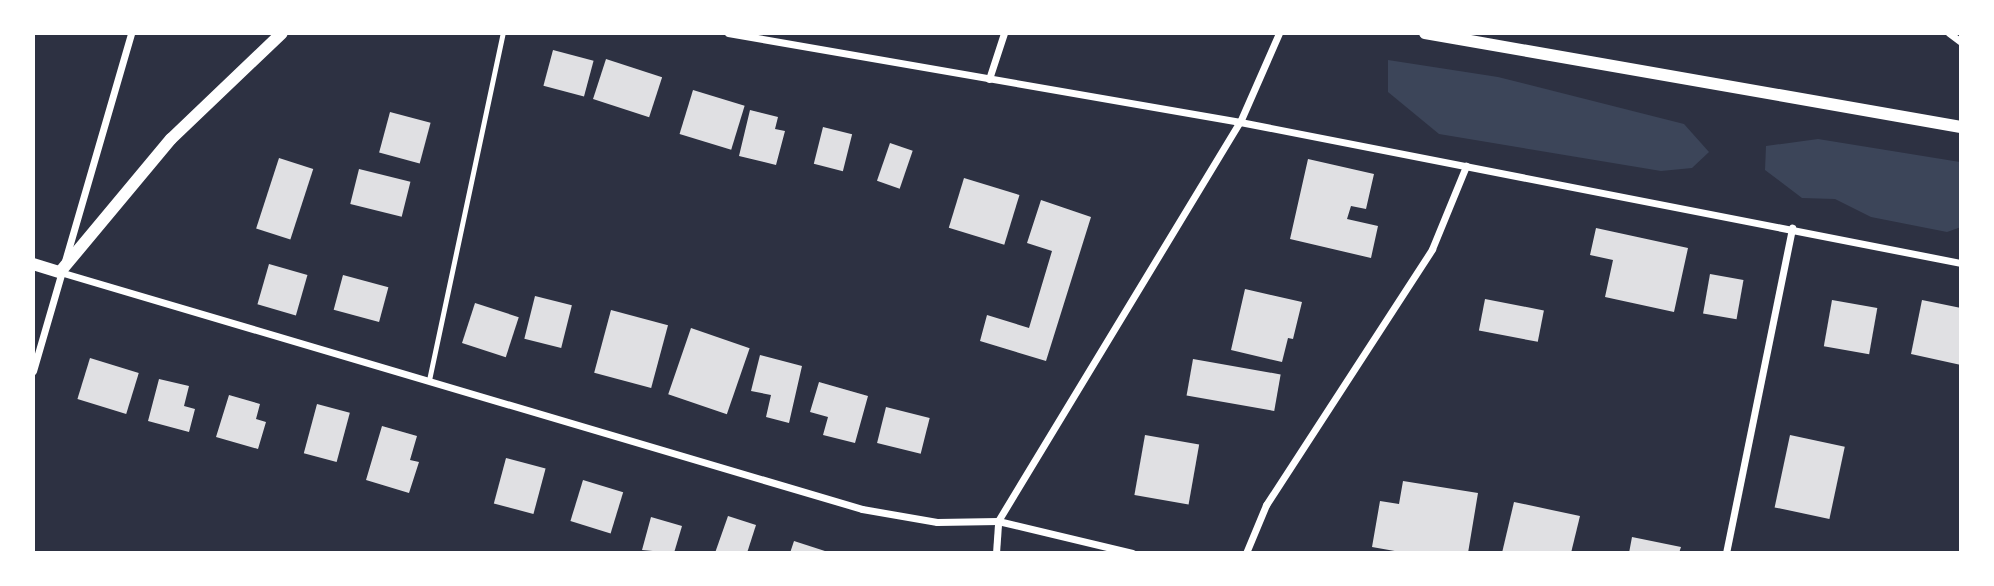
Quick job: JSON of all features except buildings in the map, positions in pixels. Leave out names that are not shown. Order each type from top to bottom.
[{"type":"street","points":[[33,371],[131,33]]},
{"type":"street","points":[[60,272],[171,139],[282,33]]},
{"type":"street","points":[[728,33],[1240,122],[1961,263]]},
{"type":"street","points":[[989,79],[1004,33]]},
{"type":"street","points":[[996,553],[998,521],[1240,122],[1279,33]]},
{"type":"street","points":[[1425,33],[1961,127]]},
{"type":"street","points":[[1950,33],[1961,42]]},
{"type":"street","points":[[1246,553],[1266,505],[1432,248],[1466,166]]},
{"type":"street","points":[[1726,553],[1792,228]]},
{"type":"street","points":[[33,264],[862,509],[937,522],[998,521],[1132,553]]},
{"type":"lane","points":[[429,380],[503,33]]},
{"type":"shaded area","points":[[1388,60],[1498,77],[1684,124],[1709,152],[1692,168],[1661,171],[1439,134],[1388,92]]},
{"type":"shaded area","points":[[1818,139],[1960,162],[1961,227],[1947,232],[1871,217],[1835,199],[1802,198],[1765,170],[1766,146]]}]
